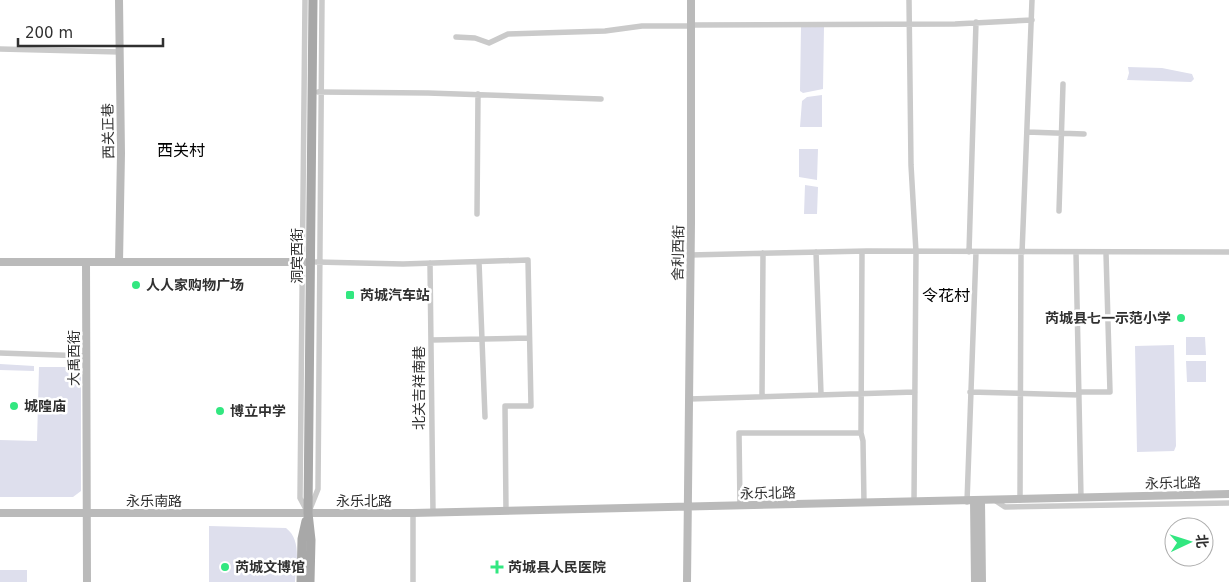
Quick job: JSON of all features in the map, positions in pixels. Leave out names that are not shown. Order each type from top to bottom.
[{"type":"main road","name":"洞宾西街","points":[[308,513],[311,262],[317,92],[313,0]]},
{"type":"main road","points":[[301,582],[302,539],[308,513]]},
{"type":"main road","points":[[308,513],[311,540],[310,582]]},
{"type":"street","name":"西关正巷","points":[[119,0],[122,153],[119,262]]},
{"type":"street","points":[[305,0],[311,262]]},
{"type":"street","points":[[322,0],[317,92],[478,94],[601,99]]},
{"type":"street","name":"舍利西街","points":[[686,582],[691,0]]},
{"type":"street","points":[[910,0],[911,165],[916,252],[914,502]]},
{"type":"street","points":[[1020,500],[1022,253],[1032,0]]},
{"type":"street","points":[[456,37],[475,38],[489,43],[508,34],[605,31],[620,27],[910,24],[1032,20]]},
{"type":"street","points":[[969,252],[976,22]]},
{"type":"street","points":[[0,49],[120,52]]},
{"type":"street","points":[[1059,211],[1063,84]]},
{"type":"street","points":[[477,214],[478,94]]},
{"type":"street","points":[[1027,132],[1084,134]]},
{"type":"street","points":[[690,255],[816,252],[1229,252]]},
{"type":"street","points":[[816,252],[821,394]]},
{"type":"street","points":[[862,252],[861,433],[863,441],[864,503]]},
{"type":"street","points":[[975,582],[970,392],[976,252]]},
{"type":"street","points":[[1076,253],[1081,498]]},
{"type":"street","points":[[970,392],[1110,392],[1106,253]]},
{"type":"street","points":[[762,397],[763,254]]},
{"type":"street","points":[[0,262],[430,263],[528,260],[531,406],[505,406],[506,511]]},
{"type":"street","name":"大禹西街","points":[[86,262],[87,582]]},
{"type":"street","points":[[480,262],[485,417]]},
{"type":"street","name":"北关吉祥南巷","points":[[430,263],[432,512]]},
{"type":"street","points":[[431,340],[529,338]]},
{"type":"street","points":[[0,353],[86,356]]},
{"type":"street","points":[[689,399],[915,392]]},
{"type":"street","points":[[740,506],[739,433],[861,433]]},
{"type":"street","name":"永乐北路","points":[[308,513],[413,513],[996,501],[1229,494]]},
{"type":"street","points":[[974,501],[982,582]]},
{"type":"street","points":[[996,501],[1005,507],[1229,503]]},
{"type":"street","name":"永乐南路","points":[[0,513],[308,513]]},
{"type":"street","points":[[413,513],[413,582]]},
{"type":"shaded area","points":[[801,27],[824,27],[823,89],[803,93],[800,91]]},
{"type":"shaded area","points":[[1128,67],[1162,68],[1192,74],[1194,79],[1191,82],[1127,80]]},
{"type":"shaded area","points":[[822,95],[822,127],[800,127],[802,101],[807,97]]},
{"type":"shaded area","points":[[799,149],[818,149],[817,180],[799,177]]},
{"type":"shaded area","points":[[805,185],[818,187],[817,214],[804,214]]},
{"type":"shaded area","points":[[1186,337],[1205,337],[1206,355],[1186,355]]},
{"type":"shaded area","points":[[1174,345],[1176,446],[1174,451],[1137,452],[1135,346]]},
{"type":"shaded area","points":[[1186,361],[1206,361],[1206,382],[1187,382]]},
{"type":"shaded area","points":[[0,364],[34,366],[34,371],[0,370]]},
{"type":"shaded area","points":[[39,367],[81,367],[81,491],[73,497],[0,497],[0,440],[37,441]]},
{"type":"shaded area","points":[[209,526],[286,528],[291,533],[296,546],[295,582],[209,582]]},
{"type":"shaded area","points":[[0,570],[27,570],[27,582],[0,582]]},
{"type":"place","name":"人人家购物广场","points":[[136,285]]},
{"type":"place","name":"芮城汽车站","points":[[350,295]]},
{"type":"place","name":"芮城县七一示范小学","points":[[1181,318]]},
{"type":"place","name":"城隍庙","points":[[14,406]]},
{"type":"place","name":"博立中学","points":[[220,411]]},
{"type":"place","name":"芮城文博馆","points":[[225,567]]},
{"type":"place","name":"芮城县人民医院","points":[[497,567]]},
{"type":"district","name":"西关村","points":[[181,150]]},
{"type":"district","name":"令花村","points":[[946,295]]}]
